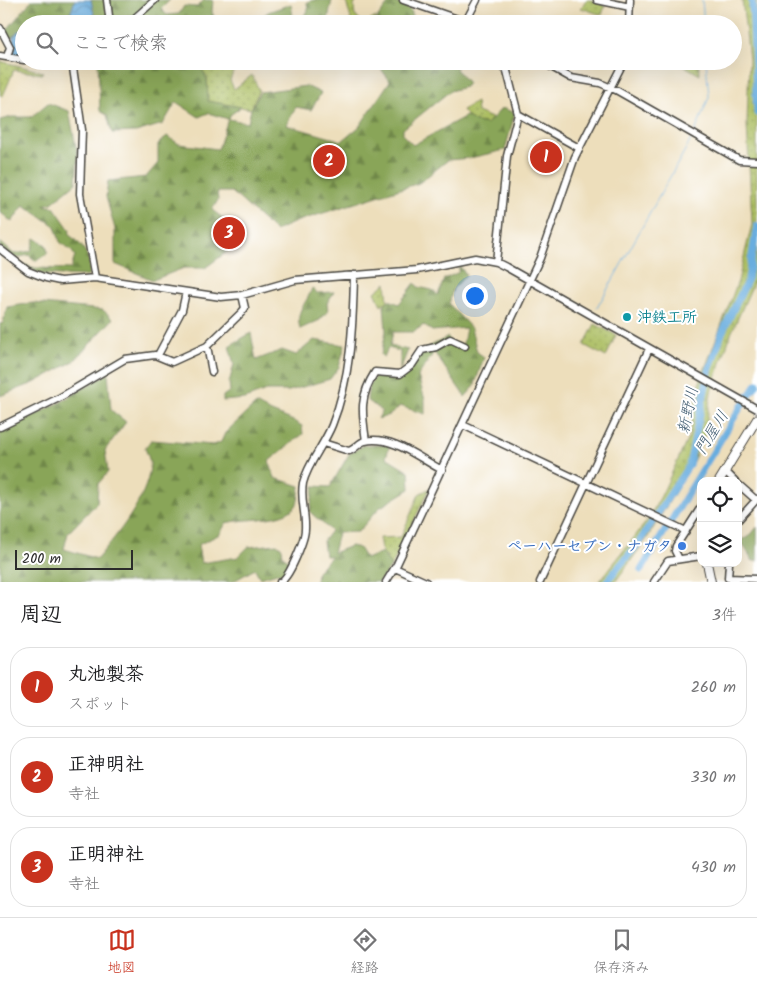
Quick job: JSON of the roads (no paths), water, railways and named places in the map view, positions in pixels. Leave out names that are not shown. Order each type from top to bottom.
[{"type":"main road","points":[[722,477],[757,419]]},
{"type":"main road","points":[[708,567],[712,582]]},
{"type":"street","points":[[107,0],[109,15]]},
{"type":"street","points":[[138,15],[155,0]]},
{"type":"street","points":[[402,0],[448,15]]},
{"type":"street","points":[[472,15],[477,0]]},
{"type":"street","points":[[597,0],[630,3]]},
{"type":"street","points":[[0,28],[10,47],[4,57]]},
{"type":"street","points":[[73,70],[82,130],[80,194],[95,278]]},
{"type":"street","points":[[496,262],[507,156],[518,114],[506,70]]},
{"type":"street","points":[[557,70],[571,78],[600,83],[611,88],[739,160],[757,161]]},
{"type":"street","points":[[386,582],[395,568],[442,470],[530,281],[549,238],[579,148],[620,70]]},
{"type":"street","points":[[518,114],[579,148]]},
{"type":"street","points":[[1,252],[28,271],[60,281],[95,278],[221,297],[242,295],[295,280],[417,270],[475,258],[496,262],[757,409]]},
{"type":"street","points":[[283,582],[304,536],[305,528],[301,498],[304,482],[332,425],[348,370],[354,275]]},
{"type":"street","points":[[158,355],[182,310],[186,292]]},
{"type":"street","points":[[0,427],[59,398],[125,359],[158,355],[172,362],[207,346],[245,308],[242,295]]},
{"type":"street","points":[[366,441],[361,418],[366,387],[375,372],[400,374],[412,365],[422,350],[436,347],[450,339],[465,346]]},
{"type":"street","points":[[207,346],[212,372]]},
{"type":"street","points":[[540,582],[649,349]]},
{"type":"street","points":[[462,425],[686,531]]},
{"type":"street","points":[[323,443],[349,451],[366,441],[386,441],[442,470]]},
{"type":"street","points":[[725,471],[731,477]]},
{"type":"street","points":[[742,488],[756,500],[742,516]]},
{"type":"street","points":[[679,559],[675,551],[676,546],[697,513]]},
{"type":"street","points":[[654,582],[665,563],[697,557]]},
{"type":"street","points":[[729,567],[728,578],[757,578]]},
{"type":"street","points":[[395,568],[426,582]]},
{"type":"water","points":[[75,0],[91,0],[94,15],[65,15],[71,12]]},
{"type":"water","points":[[15,35],[15,56],[14,56],[13,37]]},
{"type":"waterway","points":[[702,0],[703,15]]},
{"type":"waterway","name":"新野川","points":[[752,0],[757,113]]},
{"type":"waterway","points":[[695,132],[709,97],[707,70]]},
{"type":"waterway","points":[[597,308],[693,136]]},
{"type":"waterway","name":"新野川","points":[[606,582],[638,544],[689,465],[709,371],[722,333],[748,279],[757,226]]},
{"type":"waterway","name":"門屋川","points":[[641,570],[742,405],[757,384]]},
{"type":"place","name":"丸池製茶","points":[[546,157]]},
{"type":"place","name":"正神明社","points":[[329,161]]},
{"type":"place","name":"正明神社","points":[[229,233]]},
{"type":"place","name":"沖鉄工所","points":[[627,317]]},
{"type":"place","name":"ペーハーセブン・ナガタ","points":[[682,546]]}]
